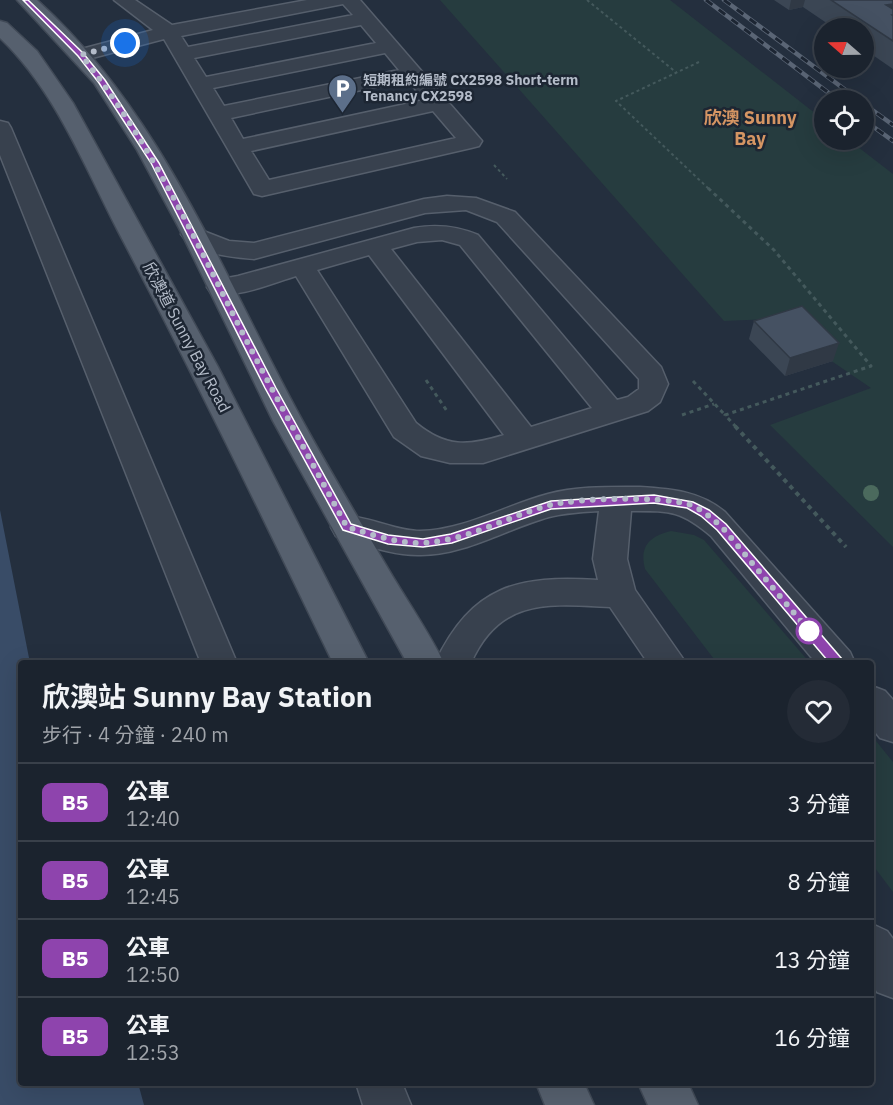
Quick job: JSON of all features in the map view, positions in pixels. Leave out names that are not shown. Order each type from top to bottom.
[{"type":"main road","points":[[26,0],[81,55],[128,119],[155,163],[270,388],[424,660]]},
{"type":"main road","name":"欣澳道 Sunny Bay Road","points":[[0,27],[38,65],[62,103],[204,368],[350,660]]},
{"type":"main road","points":[[38,65],[81,55]]},
{"type":"main road","points":[[560,1086],[570,1105]]},
{"type":"main road","points":[[663,1086],[674,1105]]},
{"type":"lane","points":[[123,0],[169,32],[262,189],[471,141],[350,0]]},
{"type":"lane","points":[[81,55],[169,32],[337,0]]},
{"type":"lane","points":[[182,54],[366,18]]},
{"type":"lane","points":[[200,84],[390,46]]},
{"type":"lane","points":[[218,114],[413,73]]},
{"type":"lane","points":[[237,147],[439,103]]},
{"type":"lane","points":[[0,128],[56,259],[218,660]]},
{"type":"lane","points":[[193,234],[211,245],[230,250],[254,251],[424,206],[451,202],[475,203],[491,208],[506,217],[651,374],[655,382],[654,390],[646,399],[611,412],[483,452],[460,454],[439,452],[421,444],[405,429],[302,266]]},
{"type":"lane","points":[[220,287],[431,232],[448,233],[469,240],[611,412]]},
{"type":"lane","points":[[375,246],[524,439]]},
{"type":"lane","points":[[347,527],[388,540],[423,543],[452,538],[551,505],[616,500],[663,500],[689,505],[705,513],[722,527],[834,660]]},
{"type":"lane","points":[[616,500],[610,559],[619,594],[666,660]]},
{"type":"lane","points":[[454,660],[460,644],[488,615],[515,598],[542,593],[619,594]]},
{"type":"lane","points":[[874,704],[893,726]]},
{"type":"lane","points":[[874,949],[893,976]]},
{"type":"lane","points":[[380,1086],[387,1105]]},
{"type":"path","points":[[587,0],[677,73]]},
{"type":"path","points":[[699,62],[616,101],[774,250],[871,366],[725,416],[846,547]]},
{"type":"green space","points":[[440,0],[670,0],[814,112],[814,150],[862,150],[893,174],[893,547],[770,425],[871,388],[770,319],[724,321]]},
{"type":"green space","points":[[671,531],[694,535],[704,540],[807,660],[715,660],[645,569],[645,548],[657,536]]},
{"type":"green space","points":[[874,738],[893,762],[893,892],[874,867]]},
{"type":"water","points":[[0,510],[29,660],[18,660],[18,1086],[139,1086],[144,1105],[0,1105]]},
{"type":"building","points":[[831,0],[893,0],[893,4],[886,5],[893,9],[893,41],[874,28],[874,18],[858,18]]},
{"type":"building","points":[[802,306],[839,343],[790,358],[754,321]]},
{"type":"railway","points":[[706,0],[825,90]]},
{"type":"railway","points":[[724,0],[846,90]]},
{"type":"railway","points":[[874,111],[893,125]]},
{"type":"railway","points":[[874,127],[893,141]]},
{"type":"bus line","name":"B5","points":[[26,0],[81,55],[102,81],[155,163],[270,388],[347,527],[388,540],[423,543],[452,538],[551,505],[654,499],[689,505],[705,513],[722,527],[834,660]]},
{"type":"place","name":"短期租約編號 CX2598 Short-term Tenancy CX2598","points":[[342,114]]},
{"type":"district","name":"欣澳 Sunny Bay","points":[[750,128]]},
{"type":"route","points":[[125,43],[81,55],[102,81],[155,163],[270,388],[347,527],[388,540],[423,543],[452,538],[551,505],[654,499],[689,505],[705,513],[722,527],[809,631]]}]
